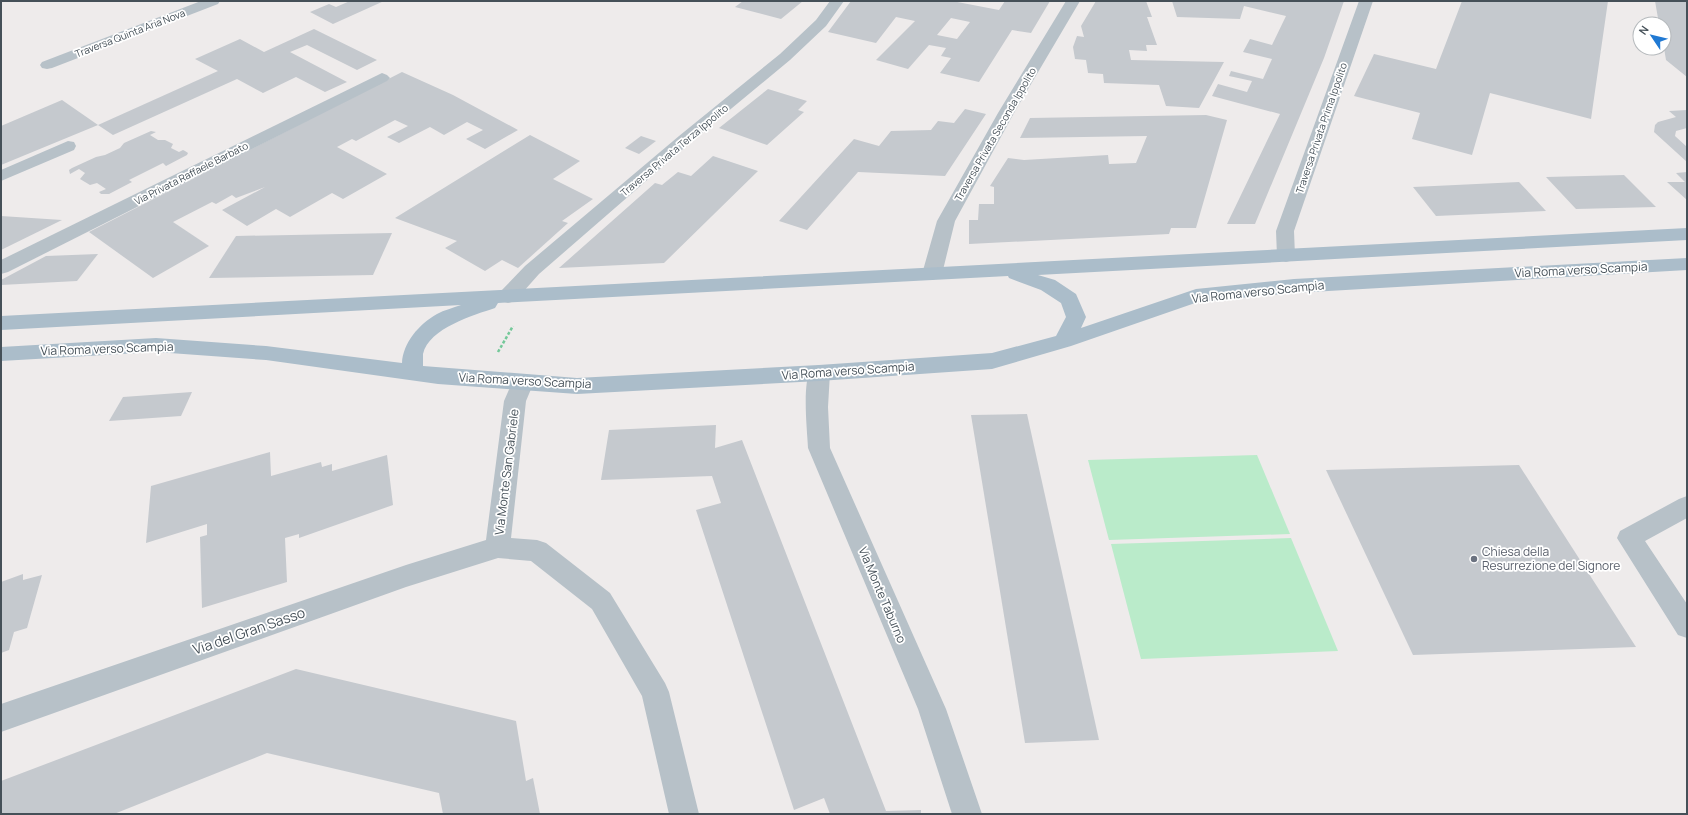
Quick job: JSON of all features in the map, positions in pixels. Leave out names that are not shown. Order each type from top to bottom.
[{"type":"main road","points":[[1,323],[1687,234]]},
{"type":"main road","name":"Via Roma verso Scampia","points":[[1,354],[156,345],[266,353],[438,376],[577,386],[818,373],[992,361],[1064,341],[1196,296],[1294,286],[1687,264]]},
{"type":"main road","points":[[1006,270],[1048,285],[1069,299],[1076,318],[1064,341]]},
{"type":"main road","points":[[412,372],[413,352],[424,335],[444,319],[508,296]]},
{"type":"street","name":"Traversa Quinta Aria Nova","points":[[47,65],[212,1]]},
{"type":"street","name":"Traversa Privata Terza Ippolito","points":[[508,296],[532,270],[685,139],[785,57],[821,23],[837,1]]},
{"type":"street","name":"Traversa Privata Seconda Ippolito","points":[[932,274],[946,221],[1006,113],[1072,1]]},
{"type":"street","name":"Traversa Privata Prima Ippolito","points":[[1286,256],[1285,231],[1366,1]]},
{"type":"street","name":"Via Privata Raffaele Barbato","points":[[1,268],[382,78]]},
{"type":"street","points":[[1,176],[68,146]]},
{"type":"street","name":"Via Monte Taburno","points":[[818,373],[817,407],[819,448],[932,709],[967,814]]},
{"type":"street","name":"Via Monte San Gabriele","points":[[523,382],[515,401],[498,547],[538,551],[601,601],[655,692],[684,814]]},
{"type":"street","points":[[1687,506],[1630,538],[1687,626]]},
{"type":"street","name":"Via del Gran Sasso","points":[[1,718],[406,576],[498,547]]},
{"type":"path","points":[[494,358],[513,326]]},
{"type":"green space","points":[[1257,455],[1290,534],[1109,540],[1088,460]]},
{"type":"green space","points":[[1291,538],[1338,651],[1141,659],[1111,544]]},
{"type":"building","points":[[350,1],[384,1],[333,24],[310,12],[329,4],[336,7]]},
{"type":"building","points":[[743,1],[803,1],[781,19],[735,7]]},
{"type":"building","points":[[851,1],[952,1],[999,10],[1005,1],[1050,1],[1031,33],[1012,30],[979,82],[940,73],[951,58],[941,56],[946,48],[929,45],[908,69],[876,60],[915,21],[896,17],[876,43],[828,32]],"holes":[[[951,18],[970,22],[957,39],[937,35]]]},
{"type":"building","points":[[1096,1],[1146,1],[1152,17],[1147,17],[1157,45],[1146,45],[1147,51],[1129,50],[1131,60],[1224,62],[1199,108],[1166,106],[1159,85],[1104,83],[1103,74],[1088,73],[1086,60],[1075,59],[1073,47],[1077,36],[1084,37],[1081,26]]},
{"type":"building","points":[[1172,1],[1344,1],[1324,58],[1255,224],[1227,224],[1280,114],[1212,96],[1218,84],[1247,92],[1252,81],[1229,76],[1231,71],[1263,79],[1272,59],[1243,52],[1250,39],[1272,45],[1286,16],[1244,6],[1240,19],[1177,17]]},
{"type":"building","points":[[1462,1],[1608,1],[1591,119],[1490,93],[1472,155],[1412,139],[1420,113],[1354,96],[1374,54],[1436,69]]},
{"type":"building","points":[[1655,1],[1687,1],[1687,77],[1666,60],[1665,56],[1672,56],[1672,16],[1658,16]]},
{"type":"building","points":[[314,29],[377,60],[357,70],[307,45],[290,52],[347,82],[325,92],[296,77],[263,93],[237,79],[113,135],[98,125],[218,71],[195,59],[240,39],[264,52]]},
{"type":"building","points":[[402,72],[453,95],[518,130],[485,149],[466,139],[483,130],[467,122],[444,135],[430,127],[399,143],[387,137],[408,126],[395,120],[356,141],[352,139],[337,147],[387,174],[343,199],[332,193],[290,217],[276,209],[247,226],[222,210],[265,187],[236,198],[232,195],[216,204],[212,202],[173,222],[209,246],[153,278],[89,232]]},
{"type":"building","points":[[768,89],[807,101],[798,110],[804,112],[767,145],[719,128]]},
{"type":"building","points":[[62,100],[98,125],[1,165],[1,126]]},
{"type":"building","points":[[965,109],[986,114],[945,176],[858,172],[807,230],[779,221],[854,139],[879,146],[891,131],[931,130],[938,121],[954,123]]},
{"type":"building","points":[[1687,110],[1687,128],[1676,131],[1675,136],[1687,147],[1687,162],[1654,132],[1655,125],[1658,122],[1676,117],[1669,111]]},
{"type":"building","points":[[1206,115],[1227,120],[1196,228],[1171,228],[1169,234],[969,244],[969,220],[978,220],[979,204],[994,204],[994,187],[990,186],[1008,158],[1024,160],[1108,155],[1109,164],[1136,163],[1147,136],[1020,138],[1030,118]]},
{"type":"building","points":[[151,131],[156,132],[150,135],[158,140],[165,140],[173,144],[171,148],[179,152],[183,150],[188,153],[187,155],[166,166],[163,163],[129,180],[132,182],[109,194],[101,194],[99,192],[106,189],[97,183],[90,185],[80,179],[85,173],[79,169],[70,174],[69,170],[72,168],[120,148],[124,143]]},
{"type":"building","points":[[530,135],[580,161],[553,179],[593,199],[562,221],[568,223],[518,268],[502,260],[485,271],[445,248],[457,241],[395,218]]},
{"type":"building","points":[[641,136],[656,141],[639,154],[625,148]]},
{"type":"building","points":[[713,156],[758,171],[664,263],[559,268],[655,183],[662,185],[678,172],[691,176]]},
{"type":"building","points":[[1687,172],[1687,200],[1667,182],[1685,182],[1676,173]]},
{"type":"building","points":[[1624,175],[1656,207],[1576,209],[1546,177]]},
{"type":"building","points":[[1519,182],[1546,211],[1436,216],[1413,187]]},
{"type":"building","points":[[1,216],[62,220],[1,250]]},
{"type":"building","points":[[392,233],[373,275],[209,278],[236,236]]},
{"type":"building","points":[[98,254],[77,281],[1,285],[1,280],[46,256]]},
{"type":"building","points":[[192,392],[181,416],[109,421],[123,397]]},
{"type":"building","points":[[1027,414],[1099,740],[1025,743],[971,415]]},
{"type":"building","points":[[716,425],[715,448],[742,440],[886,811],[921,810],[921,814],[830,814],[824,798],[794,810],[696,510],[721,503],[712,476],[601,480],[609,430]]},
{"type":"building","points":[[270,452],[271,476],[321,462],[322,467],[332,464],[332,471],[387,455],[393,505],[299,538],[299,534],[285,538],[287,582],[202,608],[200,537],[207,535],[207,524],[146,543],[151,486]]},
{"type":"building","name":"Chiesa della Resurrezione del Signore","points":[[1519,465],[1636,647],[1413,655],[1326,470]]},
{"type":"building","points":[[23,574],[23,580],[42,575],[27,628],[14,632],[9,650],[1,653],[1,582]]},
{"type":"building","points":[[296,669],[516,721],[526,781],[533,778],[540,814],[443,814],[439,793],[267,753],[114,814],[1,814],[1,781]]},
{"type":"place","name":"Chiesa della Resurrezione del Signore","points":[[1474,559]]}]
